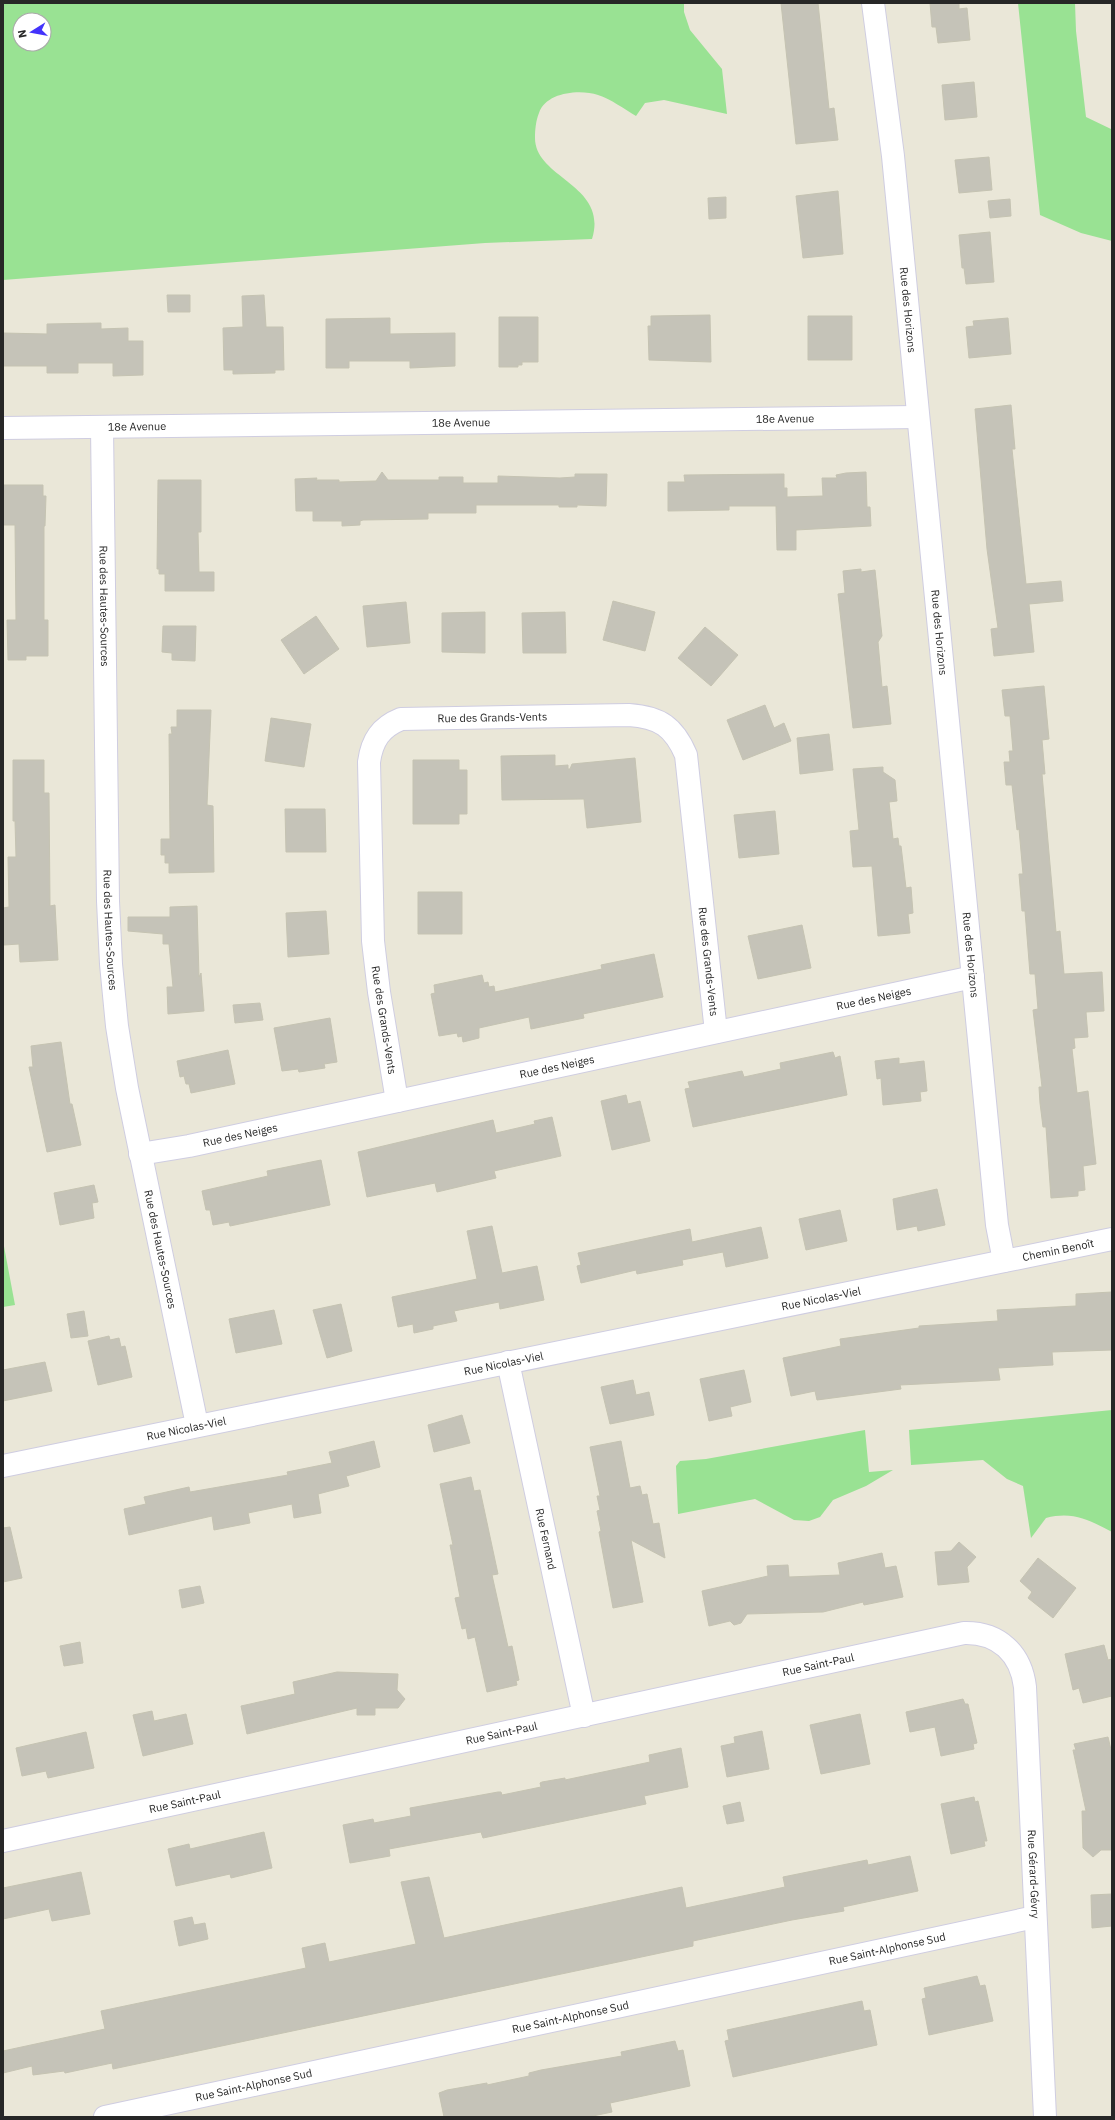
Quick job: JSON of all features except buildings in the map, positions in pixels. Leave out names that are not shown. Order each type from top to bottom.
[{"type":"street","name":"Rue des Horizons","points":[[873,3],[893,156],[997,1225],[1004,1261]]},
{"type":"street","name":"18e Avenue","points":[[3,428],[918,418]]},
{"type":"street","name":"Rue des Hautes-Sources","points":[[102,427],[108,901],[111,964],[117,1026],[140,1154],[197,1425]]},
{"type":"street","name":"Rue des Grands-Vents","points":[[397,1101],[378,992],[373,941],[369,762],[374,739],[391,723],[401,719],[629,715],[644,716],[658,721],[671,729],[680,741],[686,755],[716,1032]]},
{"type":"street","name":"Rue des Neiges","points":[[140,1154],[189,1146],[973,977]]},
{"type":"street","name":"Chemin Benoît","points":[[1004,1261],[1112,1240]]},
{"type":"street","name":"Rue Nicolas-Viel","points":[[3,1466],[197,1425],[1004,1261]]},
{"type":"street","name":"Rue Fernand","points":[[508,1362],[584,1716]]},
{"type":"street","name":"Rue Saint-Paul","points":[[3,1841],[964,1633],[976,1633],[999,1641]]},
{"type":"street","name":"Rue Gérard-Gévry","points":[[999,1641],[1015,1656],[1024,1676],[1045,2117]]},
{"type":"street","name":"Rue Saint-Alphonse Sud","points":[[105,2117],[1035,1917]]},
{"type":"green space","points":[[3,3],[684,3],[684,12],[690,30],[722,69],[727,114],[664,100],[645,103],[636,116],[613,102],[591,93],[582,92],[556,96],[543,106],[536,122],[535,137],[538,151],[546,163],[570,183],[590,206],[594,221],[592,239],[485,243],[3,280]]},
{"type":"green space","points":[[1018,3],[1075,3],[1076,31],[1086,117],[1111,129],[1112,134],[1112,241],[1081,233],[1040,215]]},
{"type":"green space","points":[[3,1241],[15,1305],[3,1307]]},
{"type":"green space","points":[[1112,1410],[1112,1532],[1088,1520],[1073,1516],[1056,1516],[1046,1518],[1031,1538],[1023,1486],[1007,1479],[983,1460],[911,1465],[909,1430]]},
{"type":"green space","points":[[865,1430],[869,1472],[893,1470],[866,1486],[833,1500],[820,1517],[809,1521],[794,1520],[755,1499],[678,1514],[676,1466],[680,1461],[706,1459]]}]
